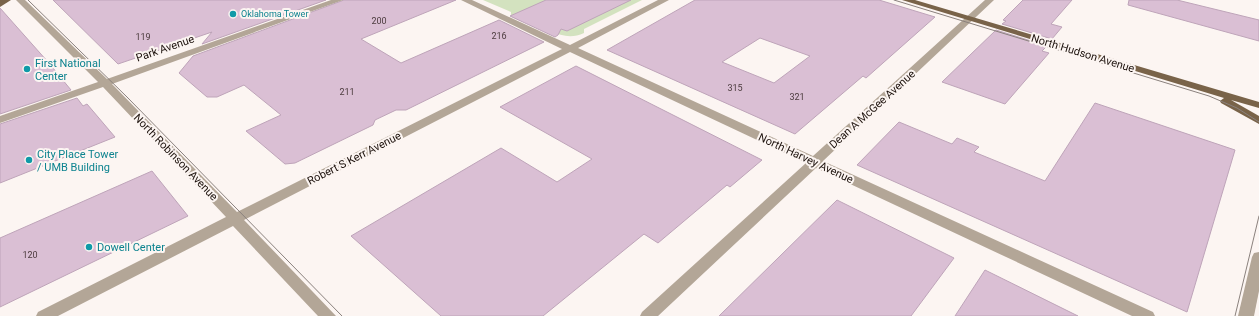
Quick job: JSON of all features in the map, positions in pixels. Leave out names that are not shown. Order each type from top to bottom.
[{"type":"main road","points":[[0,4],[8,0]]},
{"type":"main road","name":"North Hudson Avenue","points":[[906,0],[1259,105]]},
{"type":"main road","points":[[1176,81],[1239,108],[1259,121]]},
{"type":"street","name":"North Robinson Avenue","points":[[20,0],[105,83],[328,316]]},
{"type":"street","name":"Park Avenue","points":[[0,120],[339,0]]},
{"type":"street","name":"North Harvey Avenue","points":[[465,0],[1147,316]]},
{"type":"street","name":"Robert S Kerr Avenue","points":[[44,316],[665,0]]},
{"type":"street","name":"Dean A McGee Avenue","points":[[648,316],[990,0]]},
{"type":"street","points":[[1246,316],[1259,257]]},
{"type":"green space","points":[[483,0],[642,0],[584,29],[584,33],[564,36],[532,22],[529,24],[511,16],[511,12]]},
{"type":"building","points":[[53,0],[326,0],[202,44],[212,32],[118,64]]},
{"type":"building","points":[[344,0],[456,0],[361,39],[401,63],[499,20],[544,42],[406,110],[396,110],[375,120],[373,125],[295,163],[285,164],[246,131],[281,115],[244,85],[217,97],[207,97],[179,73],[193,56]]},
{"type":"building","points":[[546,0],[631,0],[567,31],[561,29],[555,37],[510,16]]},
{"type":"building","points":[[695,0],[879,0],[935,17],[866,78],[863,76],[795,134],[607,50]],"holes":[[[760,38],[810,56],[774,83],[722,62]]]},
{"type":"building","points":[[1023,0],[1072,0],[1051,24],[1062,27],[1052,39],[1002,24],[1006,21],[1003,20]]},
{"type":"building","points":[[1129,0],[1177,0],[1259,20],[1259,41],[1128,5]]},
{"type":"building","name":"First National Center","points":[[0,8],[48,62],[71,90],[0,114]]},
{"type":"building","points":[[996,30],[1047,46],[1042,51],[1049,53],[1005,104],[942,82]]},
{"type":"building","points":[[576,66],[762,160],[730,187],[727,185],[658,243],[644,234],[543,316],[441,316],[351,236],[501,148],[557,182],[592,159],[500,107]]},
{"type":"building","name":"City Place Tower / UMB Building","points":[[77,98],[83,106],[87,104],[115,137],[0,183],[0,124]]},
{"type":"building","points":[[1095,103],[1235,150],[1187,312],[857,165],[899,122],[952,144],[957,138],[979,147],[974,152],[1045,181]]},
{"type":"building","name":"Dowell Center","points":[[152,171],[188,216],[0,307],[0,238]]},
{"type":"building","points":[[837,200],[954,258],[911,316],[719,316]]},
{"type":"building","points":[[985,270],[1078,316],[955,316]]},
{"type":"tram line","points":[[28,0],[127,97],[342,316]]},
{"type":"tram line","points":[[894,0],[1209,96],[1237,108],[1259,122]]},
{"type":"tram line","points":[[1235,316],[1259,216]]},
{"type":"place","name":"Oklahoma Tower","points":[[233,14]]},
{"type":"place","name":"First National Center","points":[[27,69]]},
{"type":"place","name":"City Place Tower / UMB Building","points":[[29,160]]},
{"type":"place","name":"Dowell Center","points":[[89,247]]}]
